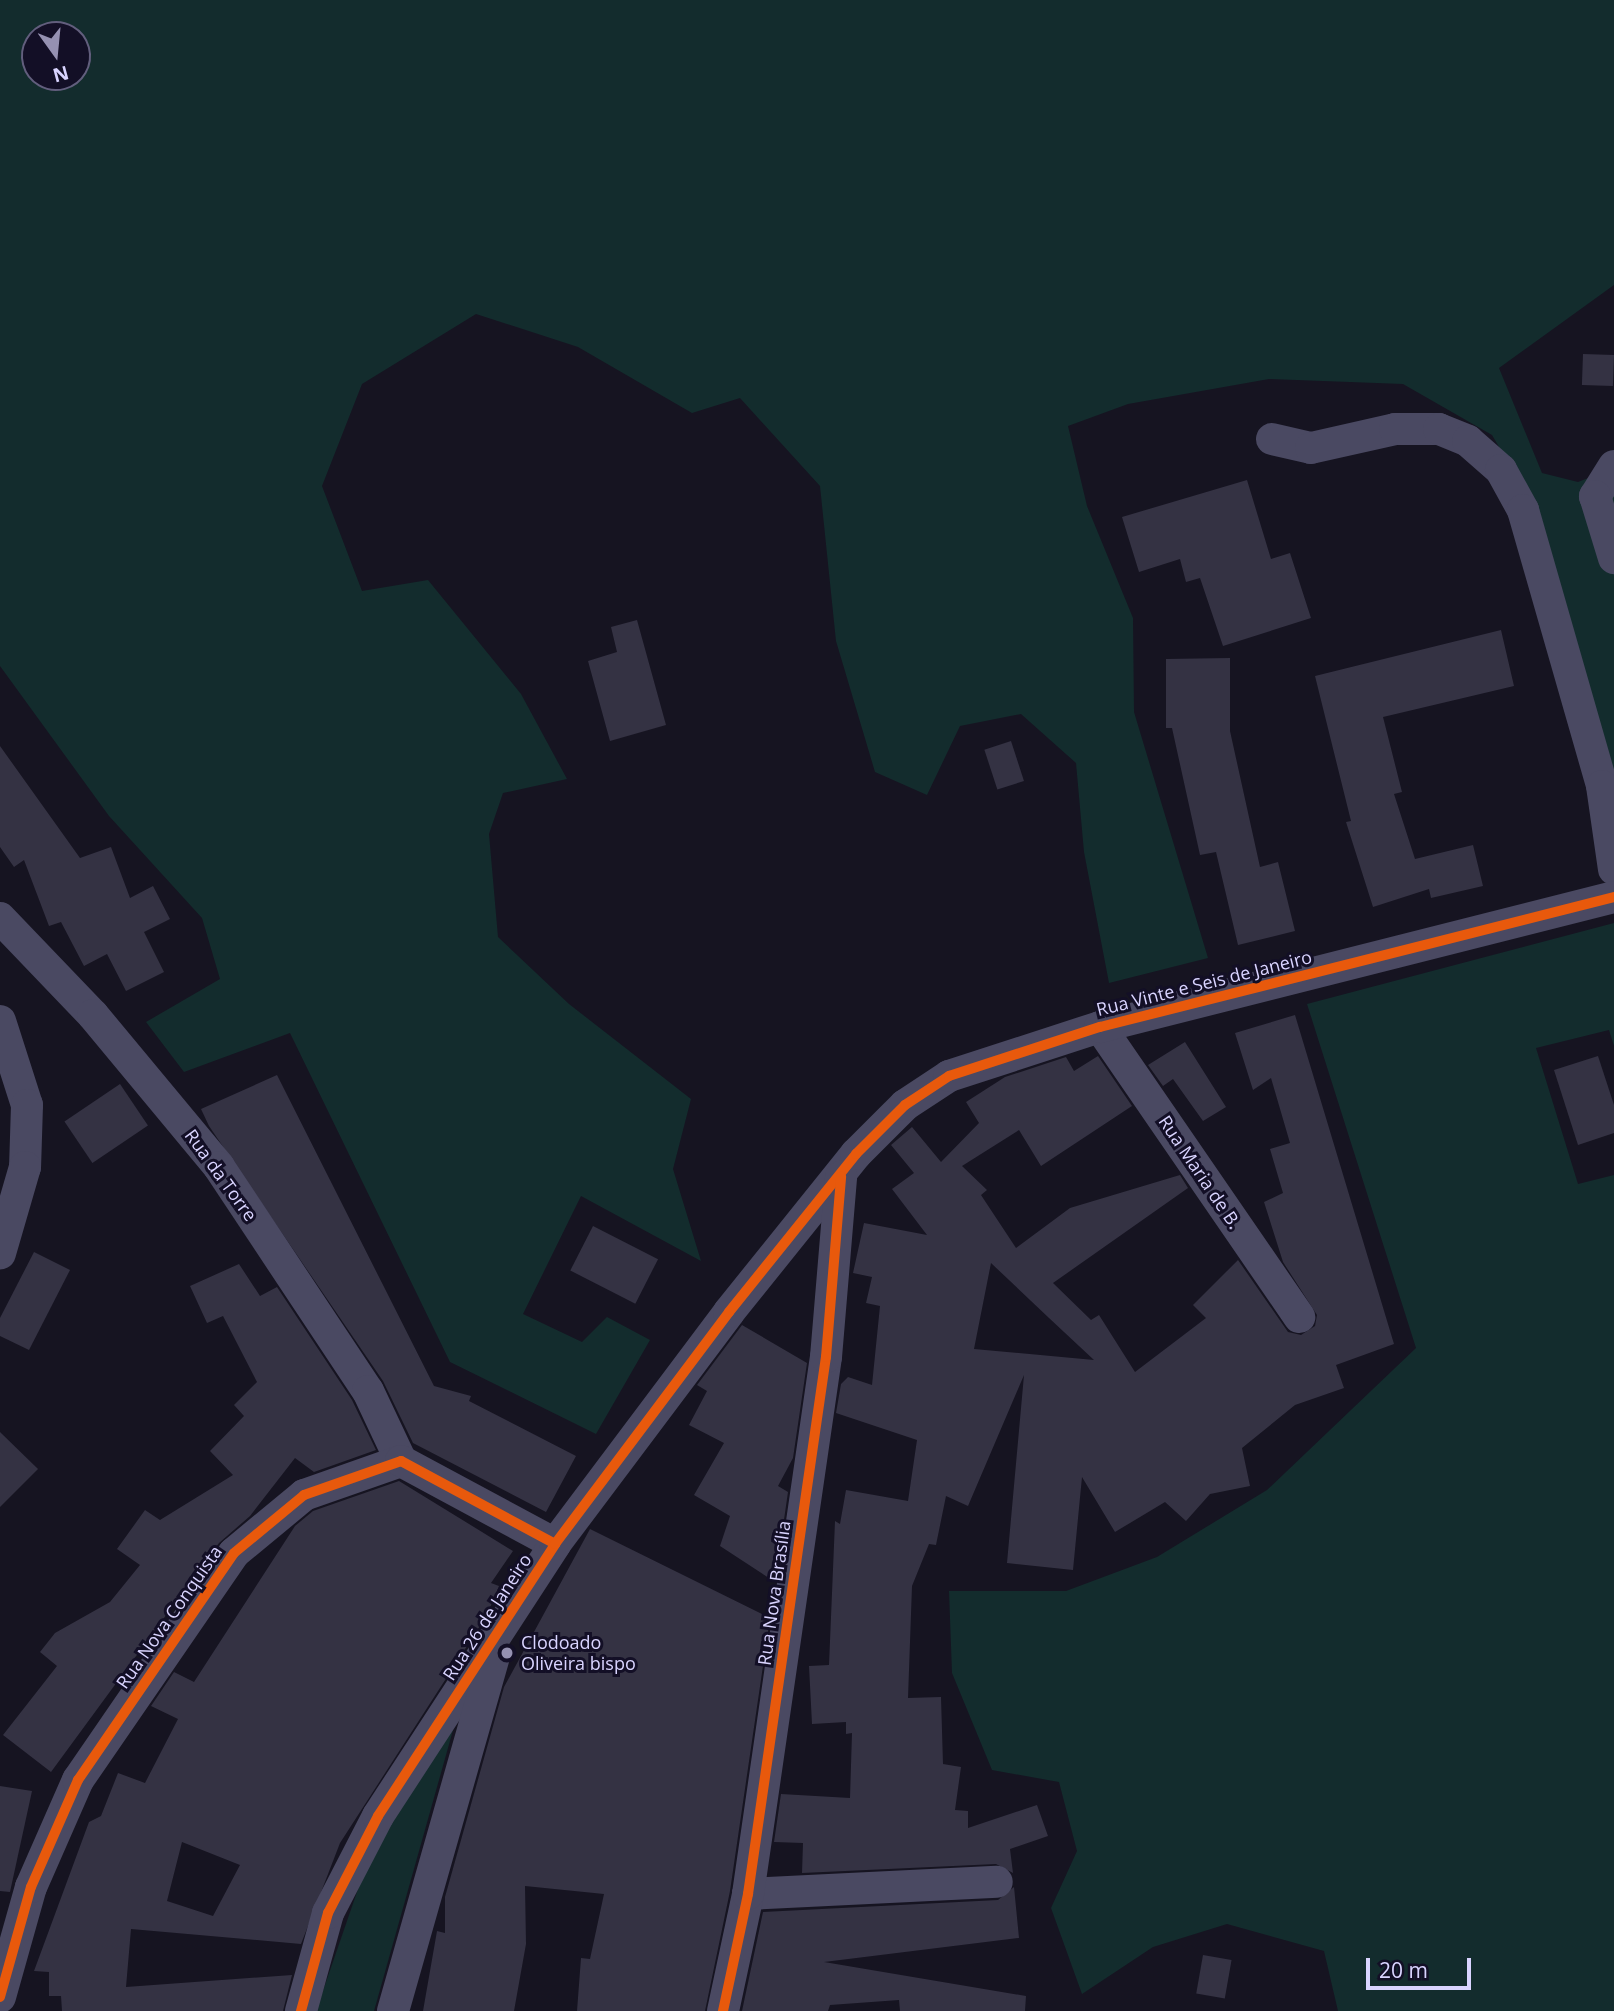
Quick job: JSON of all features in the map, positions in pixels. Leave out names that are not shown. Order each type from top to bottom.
[{"type":"street","points":[[1272,439],[1311,448],[1395,429],[1439,429],[1468,441],[1501,470],[1524,510],[1602,786],[1611,831],[1612,884]]},
{"type":"street","points":[[1614,466],[1595,496],[1614,558]]},
{"type":"street","name":"Rua Vinte e Seis de Janeiro","points":[[841,1177],[905,1105],[949,1076],[1100,1027],[1612,884]]},
{"type":"street","name":"Rua da Torre","points":[[0,918],[93,1015],[219,1167],[368,1391],[401,1461]]},
{"type":"street","points":[[0,1021],[27,1105],[25,1167],[0,1253]]},
{"type":"street","name":"Rua Maria de B.","points":[[1100,1027],[1299,1317]]},
{"type":"street","name":"Rua 26 de Janeiro","points":[[301,2011],[328,1913],[377,1816],[555,1544],[729,1312],[841,1177]]},
{"type":"street","name":"Rua Nova Brasília","points":[[723,2011],[748,1894],[826,1357],[841,1177]]},
{"type":"street","points":[[401,1461],[555,1544]]},
{"type":"street","name":"Rua Nova Conquista","points":[[0,1997],[31,1887],[78,1780],[234,1553],[304,1495],[401,1461]]},
{"type":"street","name":"Rua 26 de Janeiro","points":[[393,2011],[502,1628]]},
{"type":"street","points":[[748,1894],[997,1882]]},
{"type":"green space","points":[[0,0],[1614,0],[1614,285],[1499,368],[1542,473],[1578,482],[1614,468],[1614,813],[1542,520],[1492,435],[1403,384],[1269,379],[1128,404],[1068,426],[1087,506],[1133,618],[1134,712],[1208,958],[1109,983],[1084,852],[1076,763],[1021,714],[960,726],[927,795],[875,772],[836,641],[820,486],[740,398],[692,413],[578,347],[476,314],[362,384],[322,486],[362,591],[428,580],[521,694],[567,779],[503,793],[489,834],[498,937],[569,1004],[691,1099],[673,1169],[701,1261],[581,1196],[523,1314],[582,1342],[607,1317],[650,1340],[596,1434],[450,1362],[290,1033],[184,1072],[146,1022],[220,979],[202,918],[109,816],[0,666]]},
{"type":"green space","points":[[1614,923],[1614,1046],[1609,1030],[1536,1048],[1578,1184],[1614,1175],[1614,2011],[1338,2011],[1324,1951],[1227,1924],[1153,1947],[1082,1994],[1051,1908],[1077,1851],[1059,1782],[992,1770],[952,1673],[949,1591],[1066,1591],[1157,1557],[1267,1490],[1416,1348],[1307,1004]]},
{"type":"green space","points":[[455,1723],[374,2011],[316,2011],[368,1860]]},
{"type":"building","points":[[1583,354],[1614,355],[1613,386],[1582,385]]},
{"type":"building","points":[[1247,480],[1271,559],[1290,553],[1311,618],[1223,646],[1200,578],[1186,582],[1180,559],[1139,572],[1122,517]]},
{"type":"building","points":[[637,620],[666,725],[610,741],[588,661],[617,652],[611,627]]},
{"type":"building","points":[[1501,630],[1514,686],[1383,717],[1402,792],[1394,794],[1415,859],[1473,845],[1483,886],[1431,898],[1429,889],[1373,907],[1346,822],[1351,821],[1315,676]]},
{"type":"building","points":[[1230,658],[1230,731],[1260,867],[1278,862],[1295,931],[1238,945],[1216,852],[1200,855],[1172,728],[1166,728],[1166,659]]},
{"type":"building","points":[[1011,741],[1024,781],[997,790],[984,750]]},
{"type":"building","points":[[0,746],[80,858],[111,847],[130,898],[153,886],[170,919],[144,932],[164,972],[126,991],[107,954],[84,966],[61,922],[49,926],[24,860],[14,867],[0,847]]},
{"type":"building","points":[[1295,1015],[1394,1344],[1336,1365],[1344,1388],[1295,1405],[1242,1448],[1250,1486],[1210,1494],[1186,1521],[1165,1502],[1115,1532],[1082,1477],[1073,1570],[1007,1563],[1024,1375],[968,1506],[946,1496],[936,1545],[929,1544],[912,1586],[908,1698],[941,1697],[943,1764],[961,1767],[955,1810],[968,1811],[968,1828],[1037,1805],[1048,1836],[1010,1849],[1013,1873],[996,1864],[802,1873],[803,1843],[774,1842],[781,1794],[850,1798],[852,1733],[846,1734],[846,1722],[812,1724],[809,1666],[829,1665],[835,1521],[840,1524],[846,1490],[908,1501],[917,1440],[836,1413],[841,1384],[848,1377],[872,1385],[880,1306],[866,1303],[872,1277],[853,1273],[864,1223],[927,1235],[892,1189],[914,1173],[891,1145],[912,1127],[941,1162],[979,1123],[966,1102],[1005,1077],[1066,1057],[1074,1071],[1098,1056],[1132,1106],[1041,1166],[1019,1130],[962,1166],[987,1190],[981,1195],[1016,1248],[1070,1208],[1180,1175],[1188,1188],[1053,1283],[1091,1320],[1099,1315],[1135,1372],[1206,1318],[1193,1305],[1238,1260],[1288,1332],[1301,1335],[1315,1326],[1317,1315],[1283,1262],[1264,1202],[1283,1193],[1270,1149],[1290,1143],[1271,1078],[1253,1090],[1235,1033]],"holes":[[[991,1263],[1094,1360],[974,1349]]]},
{"type":"building","points":[[1185,1042],[1226,1107],[1203,1121],[1173,1079],[1163,1086],[1148,1065]]},
{"type":"building","points":[[1598,1056],[1614,1105],[1614,1133],[1578,1145],[1554,1070]]},
{"type":"building","points":[[277,1075],[434,1386],[471,1396],[469,1401],[576,1456],[546,1512],[413,1443],[383,1381],[209,1126],[201,1109]]},
{"type":"building","points":[[120,1084],[148,1125],[92,1163],[64,1121]]},
{"type":"building","points":[[593,1226],[658,1259],[635,1304],[570,1271]]},
{"type":"building","points":[[34,1252],[70,1270],[29,1350],[0,1336],[0,1318]]},
{"type":"building","points":[[239,1264],[260,1296],[277,1287],[352,1400],[376,1450],[314,1472],[295,1458],[250,1516],[219,1543],[51,1772],[3,1735],[57,1666],[40,1652],[55,1633],[110,1602],[140,1565],[117,1549],[145,1510],[160,1520],[233,1475],[210,1451],[244,1416],[234,1405],[257,1382],[223,1316],[207,1323],[190,1286]]},
{"type":"building","points":[[742,1325],[807,1363],[793,1458],[778,1486],[788,1492],[775,1582],[720,1546],[730,1516],[694,1495],[724,1443],[689,1425],[707,1391],[697,1385]]},
{"type":"building","points":[[0,1432],[38,1469],[0,1507]]},
{"type":"building","points":[[399,1481],[513,1551],[491,1583],[499,1586],[487,1615],[340,1843],[301,1944],[131,1929],[126,1987],[292,1975],[283,2011],[62,2011],[61,1996],[49,1996],[49,1972],[34,1971],[89,1822],[101,1816],[118,1773],[145,1783],[178,1719],[151,1706],[174,1672],[194,1682],[295,1526],[313,1511]],"holes":[[[182,1842],[240,1865],[213,1916],[167,1901]]]},
{"type":"building","points":[[590,1529],[770,1618],[730,1891],[705,2011],[577,2011],[581,1958],[590,1959],[604,1894],[525,1886],[526,1944],[514,2011],[423,2011],[437,1931],[445,1933],[445,1897],[504,1687]]},
{"type":"building","points":[[0,1786],[32,1791],[10,1892],[0,1891]]},
{"type":"building","points":[[1014,1887],[1019,1938],[824,1962],[1026,1996],[1025,2011],[900,2011],[899,2000],[830,2005],[828,2011],[742,2011],[763,1912],[998,1900]]},
{"type":"building","points":[[1203,1955],[1232,1960],[1225,1998],[1196,1993]]},
{"type":"cycle path","points":[[301,2011],[328,1913],[378,1816],[555,1544],[729,1312],[856,1154],[905,1105],[949,1076],[1100,1027],[1614,897]]},
{"type":"cycle path","points":[[723,2011],[748,1894],[826,1357],[841,1177]]},
{"type":"cycle path","points":[[0,1997],[31,1887],[78,1780],[234,1553],[304,1495],[401,1461],[555,1544]]},
{"type":"place","name":"Clodoado Oliveira bispo","points":[[507,1653]]}]
